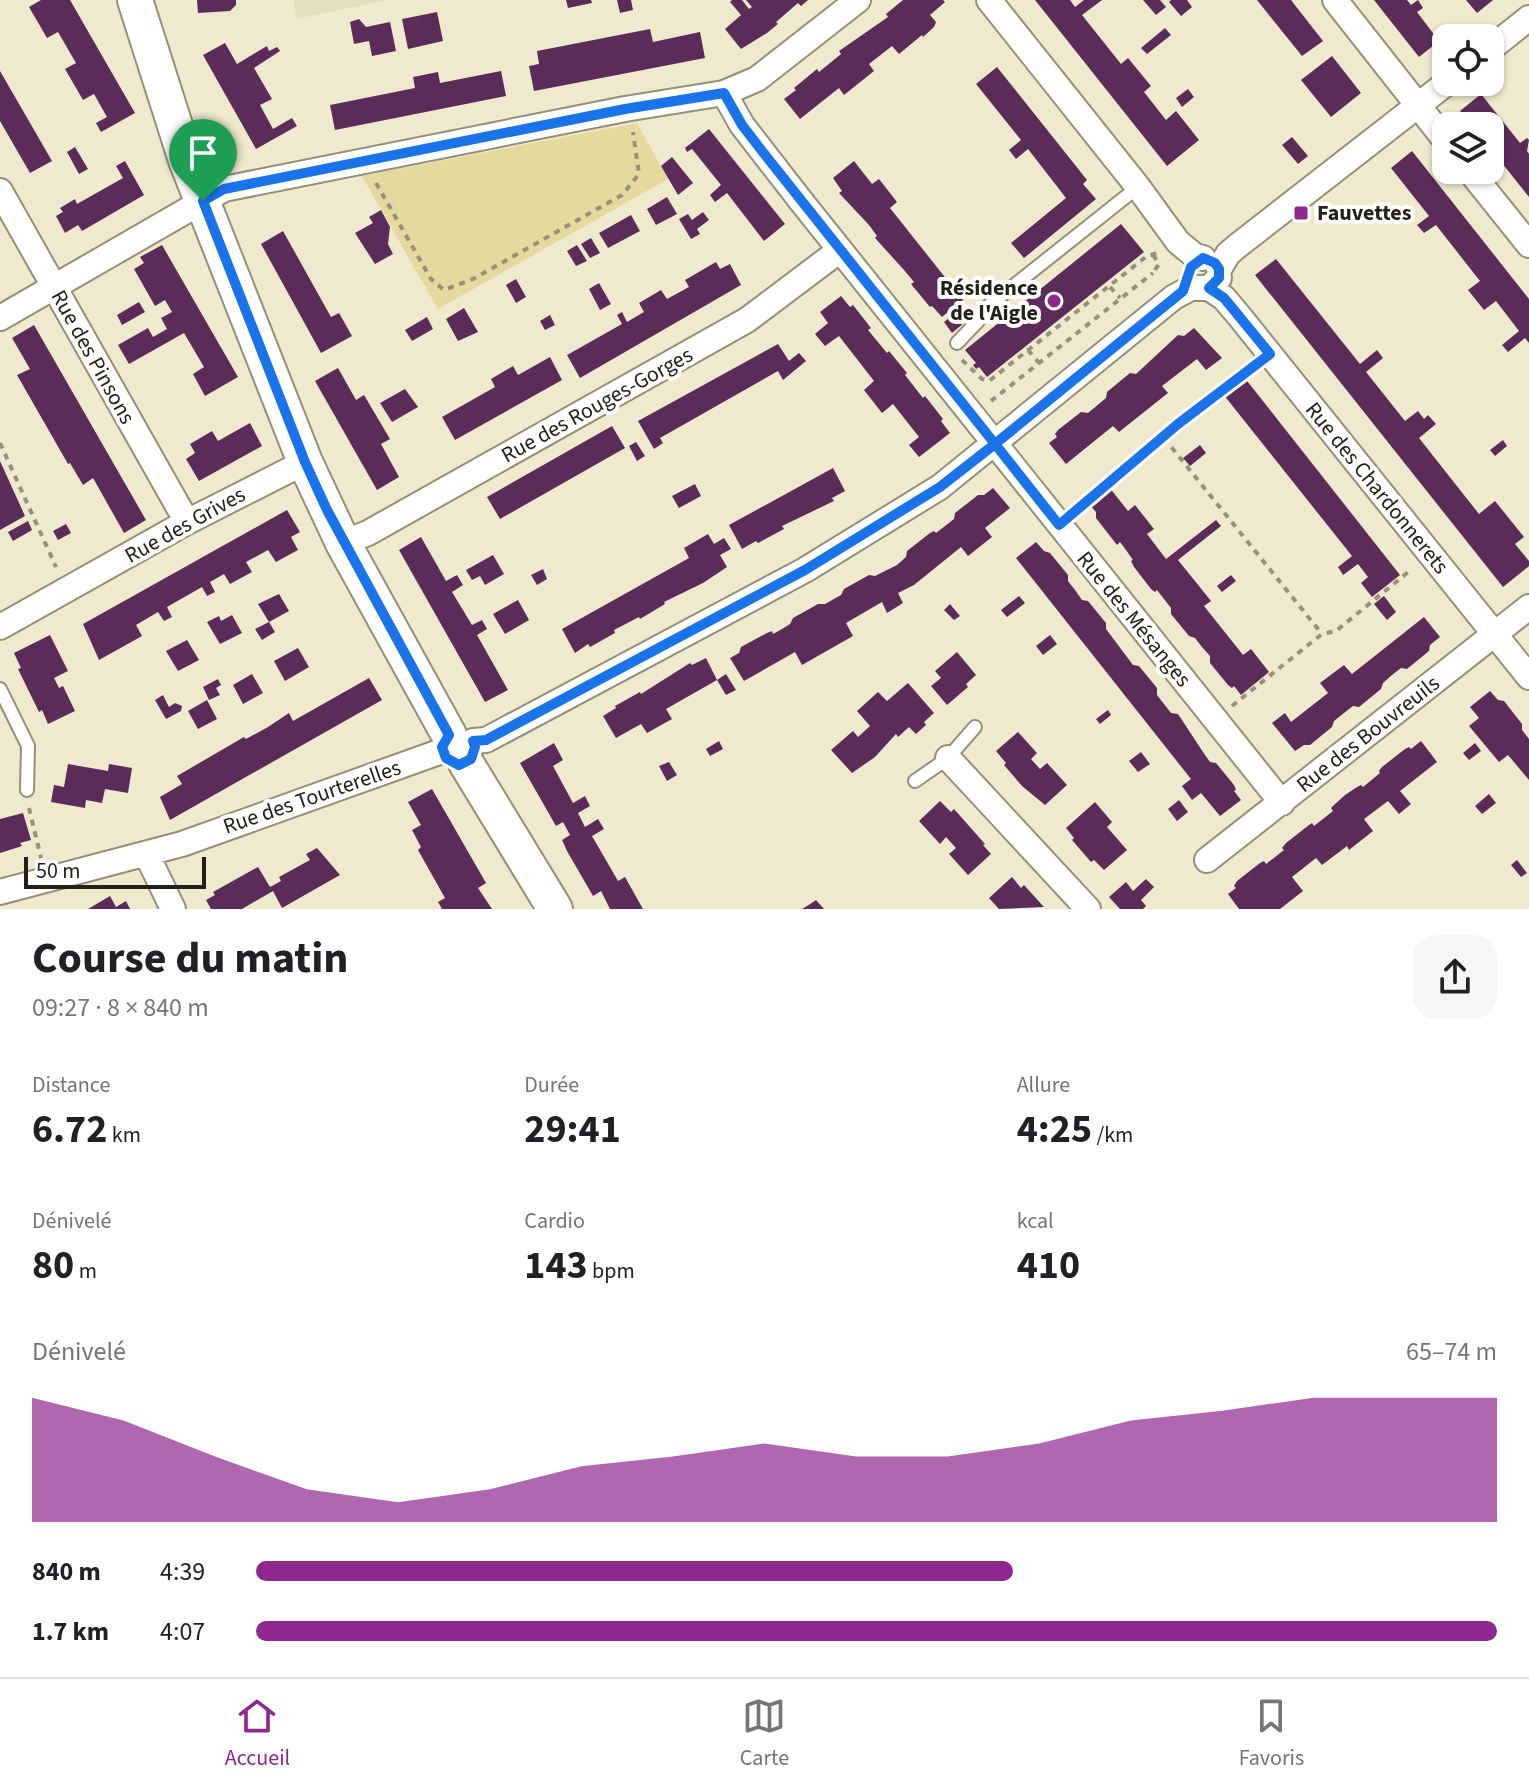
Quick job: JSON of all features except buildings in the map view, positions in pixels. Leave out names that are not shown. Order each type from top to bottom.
[{"type":"street","points":[[135,0],[186,160],[305,462],[343,543],[458,748],[555,909]]},
{"type":"street","points":[[0,318],[224,189],[625,109],[724,93],[757,79],[858,0]]},
{"type":"street","name":"Rue des Chardonnerets","points":[[989,0],[1529,677]]},
{"type":"street","points":[[1335,0],[1432,125]]},
{"type":"street","points":[[1504,38],[1529,18]]},
{"type":"street","name":"Rue des Mésanges","points":[[724,93],[742,125],[840,250],[1282,803]]},
{"type":"street","name":"Rue des Tourterelles","points":[[0,892],[147,855],[486,740],[805,570],[940,487],[1432,95]]},
{"type":"street","points":[[1480,184],[1529,245]]},
{"type":"street","name":"Rue des Pinsons","points":[[0,191],[187,522]]},
{"type":"street","name":"Rue des Rouges-Gorges","points":[[343,543],[368,533],[747,320],[840,250]]},
{"type":"street","name":"Rue des Grives","points":[[0,627],[187,522],[305,462]]},
{"type":"street","name":"Rue des Bouvreuils","points":[[1207,860],[1529,607]]},
{"type":"street","points":[[948,758],[1088,909]]},
{"type":"street","points":[[147,855],[173,909]]},
{"type":"lane","points":[[957,343],[987,307],[1138,187]]},
{"type":"lane","points":[[0,689],[28,746],[27,790]]},
{"type":"lane","points":[[915,781],[948,758],[975,727]]},
{"type":"path","points":[[364,160],[431,279],[444,290],[473,279],[622,195],[639,174],[636,142],[625,109]]},
{"type":"path","points":[[957,343],[957,355],[982,379],[989,381],[1147,256]]},
{"type":"path","points":[[975,416],[1153,273]]},
{"type":"path","points":[[1110,287],[1120,298]]},
{"type":"path","points":[[1028,350],[1039,363]]},
{"type":"path","points":[[1059,525],[1178,424],[1270,354]]},
{"type":"path","points":[[1164,438],[1322,634]]},
{"type":"path","points":[[0,443],[67,592]]},
{"type":"path","points":[[1216,721],[1322,634],[1336,631],[1430,555]]},
{"type":"path","points":[[27,790],[30,819],[46,881]]},
{"type":"shaded area","points":[[294,0],[388,0],[296,19]]},
{"type":"shaded area","points":[[637,123],[668,179],[438,309],[362,176]]},
{"type":"place","name":"Fauvettes","points":[[1301,213]]},
{"type":"place","name":"Résidence de l'Aigle","points":[[1054,301]]},
{"type":"route","points":[[203,201],[224,189],[625,109],[724,93],[742,125],[762,151],[995,444],[1183,291],[1191,267],[1203,258],[1215,263],[1220,273],[1215,284],[1209,288],[1224,298],[1270,354],[1178,424],[1059,525],[995,444],[940,487],[805,570],[486,740],[473,741],[475,747],[471,759],[459,765],[451,763],[442,751],[443,742],[449,735],[343,543],[305,462],[203,201]]}]
